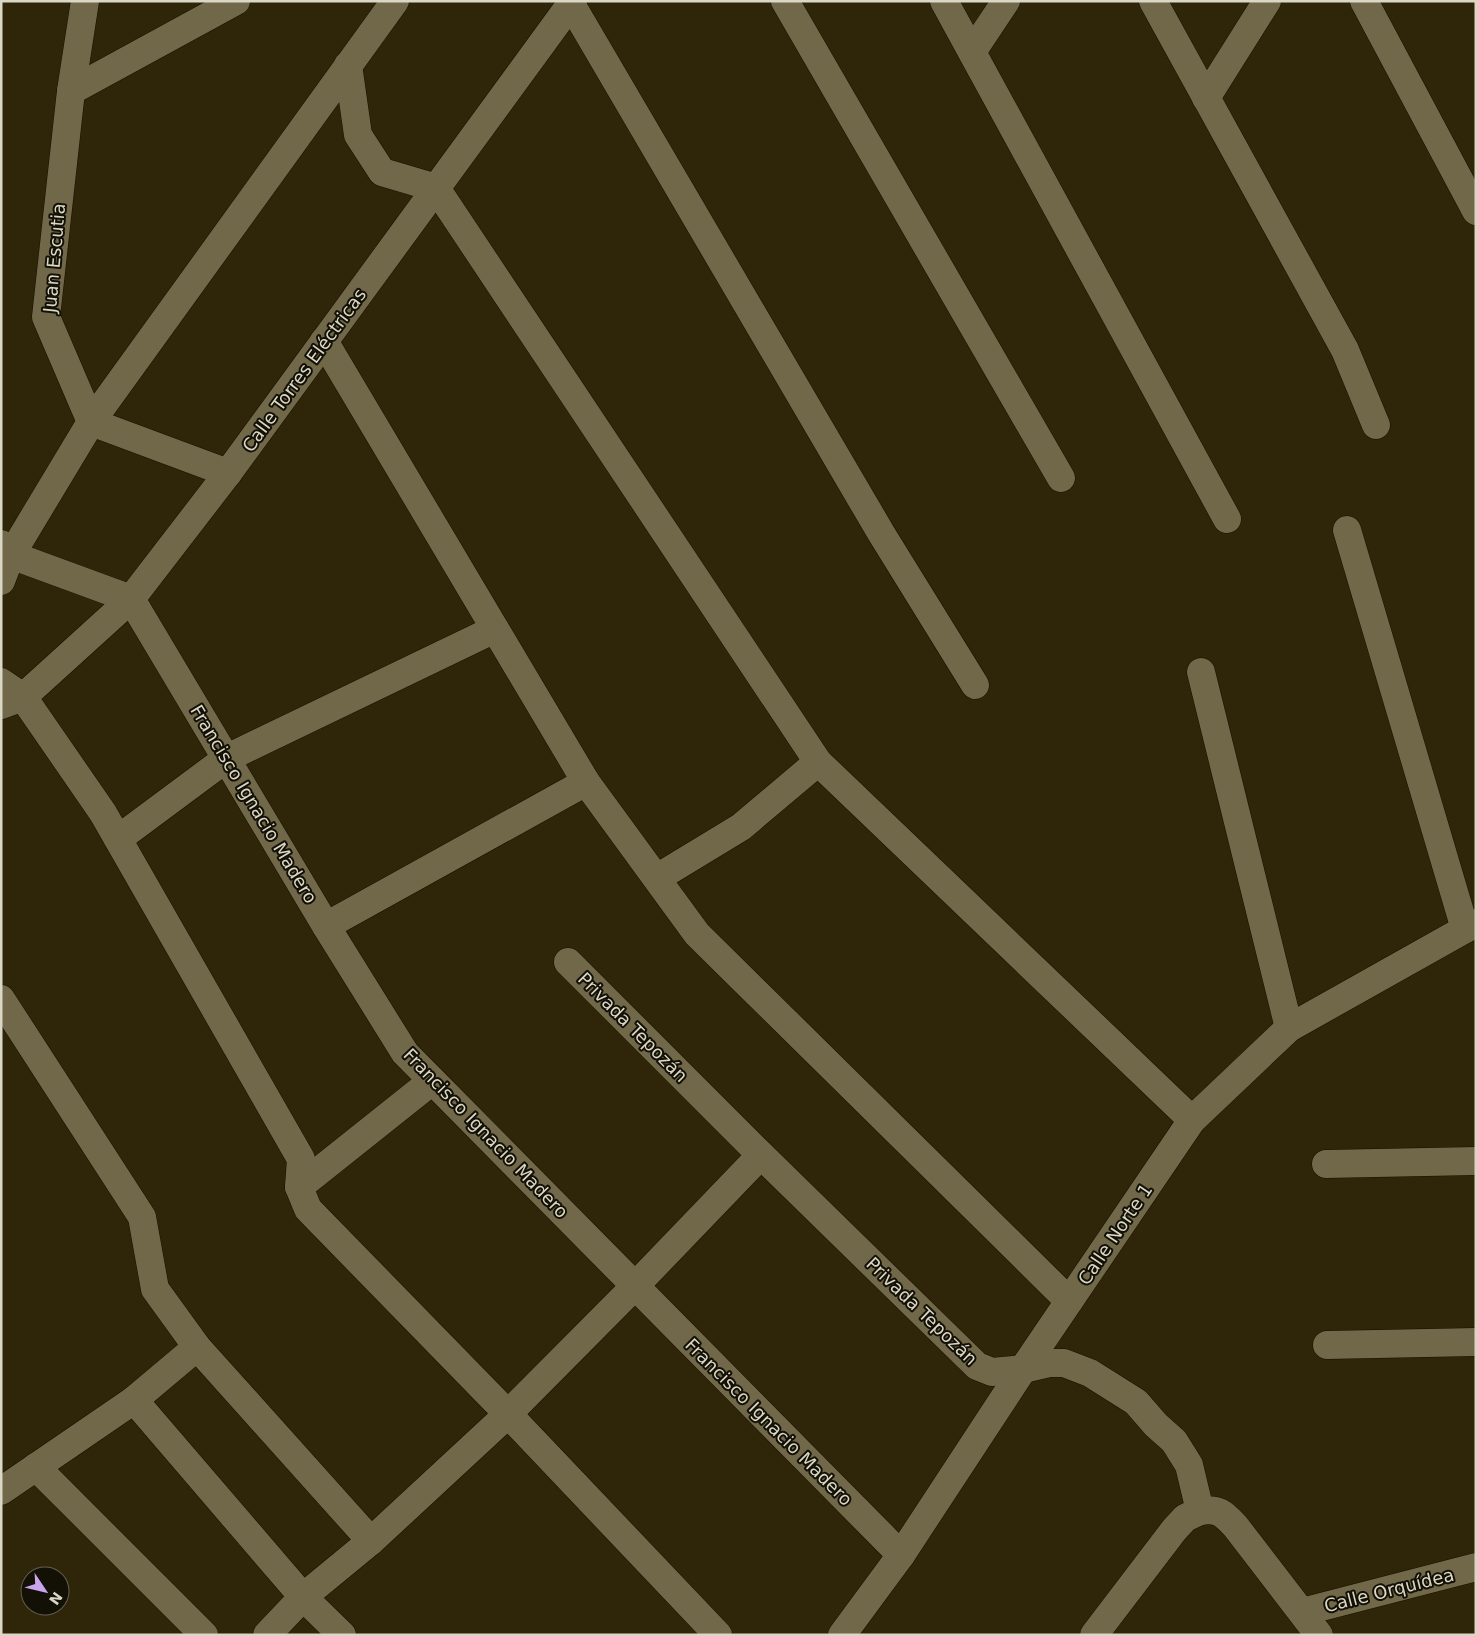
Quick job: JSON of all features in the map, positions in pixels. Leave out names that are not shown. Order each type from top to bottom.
[{"type":"street","name":"Juan Escutia","points":[[85,1],[71,91],[46,317],[91,422]]},
{"type":"street","points":[[71,91],[236,1]]},
{"type":"street","points":[[1,581],[6,550],[91,422],[395,1]]},
{"type":"street","points":[[785,1],[1061,478]]},
{"type":"street","points":[[944,1],[1227,519]]},
{"type":"street","points":[[972,52],[1006,1]]},
{"type":"street","points":[[1153,1],[1345,350],[1376,425]]},
{"type":"street","points":[[1206,98],[1267,1]]},
{"type":"street","points":[[1364,1],[1476,211]]},
{"type":"street","points":[[572,3],[881,533],[975,685]]},
{"type":"street","name":"Calle Torres Eléctricas","points":[[8,694],[131,599],[228,473],[572,3]]},
{"type":"street","points":[[348,65],[358,135],[382,172],[436,188],[818,762],[1192,1120]]},
{"type":"street","points":[[324,341],[586,782],[697,934],[1069,1301]]},
{"type":"street","points":[[91,422],[228,473]]},
{"type":"street","points":[[1347,530],[1470,926]]},
{"type":"street","points":[[6,550],[131,599]]},
{"type":"street","name":"Francisco Ignacio Madero","points":[[131,599],[326,926],[405,1053],[901,1555]]},
{"type":"street","points":[[118,839],[226,758],[495,629]]},
{"type":"street","points":[[1200,672],[1289,1028]]},
{"type":"street","points":[[8,694],[103,813],[301,1159],[299,1187],[308,1210],[508,1414],[718,1635]]},
{"type":"street","points":[[657,878],[741,827],[818,762]]},
{"type":"street","points":[[326,926],[586,782]]},
{"type":"street","name":"Calle Norte 1","points":[[842,1635],[901,1555],[1023,1369],[1192,1120],[1289,1028],[1470,926]]},
{"type":"street","name":"Privada Tepozán","points":[[568,962],[761,1155],[977,1366],[992,1372],[1023,1369],[1049,1363],[1064,1363],[1090,1373],[1136,1402],[1156,1425],[1174,1441],[1189,1465],[1200,1510]]},
{"type":"street","points":[[1,999],[142,1217],[155,1289],[197,1347],[371,1540]]},
{"type":"street","points":[[299,1187],[432,1081]]},
{"type":"street","points":[[267,1635],[303,1597],[371,1540],[508,1414],[761,1155]]},
{"type":"street","points":[[1326,1164],[1476,1161]]},
{"type":"street","points":[[1327,1345],[1476,1342]]},
{"type":"street","points":[[1,1490],[134,1400],[197,1347]]},
{"type":"street","points":[[134,1400],[303,1597],[342,1635]]},
{"type":"street","points":[[36,1467],[204,1635]]},
{"type":"street","points":[[1094,1635],[1185,1518],[1200,1510],[1212,1509],[1224,1514],[1236,1527],[1319,1635]]},
{"type":"street","name":"Calle Orquídea","points":[[1302,1612],[1476,1567]]}]
